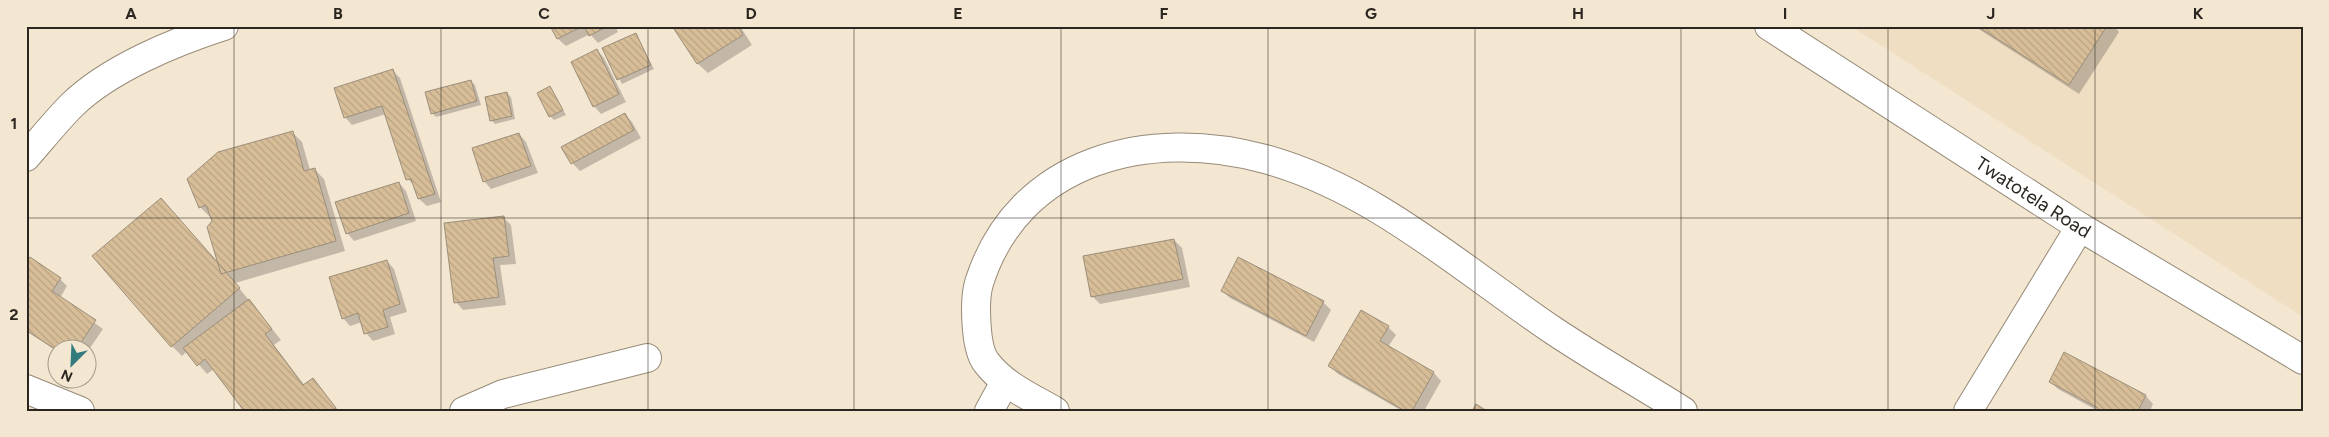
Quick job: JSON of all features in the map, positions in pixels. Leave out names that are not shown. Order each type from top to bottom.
[{"type":"street","points":[[26,157],[73,104],[122,69],[196,35],[224,26]]},
{"type":"street","name":"Twatotela Road","points":[[1769,26],[2080,227],[2303,360]]},
{"type":"street","points":[[1055,411],[1005,382],[984,360],[975,317],[975,295],[987,259],[1008,223],[1045,187],[1072,170],[1114,156],[1151,147],[1202,148],[1264,158],[1327,181],[1439,249],[1554,331],[1683,411]]},
{"type":"street","points":[[1968,411],[2080,227]]},
{"type":"street","points":[[464,411],[503,394],[647,358]]},
{"type":"street","points":[[990,411],[1005,382]]},
{"type":"street","points":[[26,389],[80,411]]},
{"type":"shaded area","points":[[1851,26],[2303,26],[2303,317]]},
{"type":"building","points":[[550,26],[583,26],[557,39]]},
{"type":"building","points":[[584,26],[608,26],[589,36]]},
{"type":"building","points":[[672,26],[738,26],[743,35],[697,64]]},
{"type":"building","points":[[1977,26],[2107,26],[2069,85]]},
{"type":"building","points":[[636,33],[651,65],[617,80],[602,48]]},
{"type":"building","points":[[597,49],[619,94],[593,107],[571,62]]},
{"type":"building","points":[[393,69],[435,194],[418,199],[411,179],[406,180],[382,106],[344,118],[334,88]]},
{"type":"building","points":[[471,80],[477,101],[431,114],[425,92]]},
{"type":"building","points":[[550,86],[563,110],[549,117],[537,93]]},
{"type":"building","points":[[507,92],[512,116],[490,121],[485,97]]},
{"type":"building","points":[[625,113],[634,130],[571,164],[561,147]]},
{"type":"building","points":[[293,131],[304,171],[315,168],[336,241],[221,274],[207,227],[212,221],[206,205],[199,208],[187,179],[218,152]]},
{"type":"building","points":[[519,133],[531,166],[483,182],[472,148]]},
{"type":"building","points":[[399,182],[409,213],[346,234],[335,202]]},
{"type":"building","points":[[161,198],[240,288],[171,347],[92,256]]},
{"type":"building","points":[[504,216],[509,256],[493,258],[499,297],[454,303],[444,223]]},
{"type":"building","points":[[1174,239],[1183,279],[1091,297],[1083,256]]},
{"type":"building","points":[[30,257],[61,278],[52,291],[96,320],[83,340],[48,340],[48,344],[26,330],[26,263]]},
{"type":"building","points":[[1238,257],[1324,301],[1306,336],[1221,291]]},
{"type":"building","points":[[387,260],[400,304],[383,310],[388,327],[364,334],[358,313],[342,319],[329,277]]},
{"type":"building","points":[[249,299],[272,329],[265,334],[303,385],[313,378],[336,408],[332,411],[244,411],[205,359],[197,366],[183,348]]},
{"type":"building","points":[[1361,310],[1389,326],[1380,341],[1434,372],[1412,411],[1405,411],[1328,366]]},
{"type":"building","points":[[2064,352],[2146,395],[2138,411],[2097,411],[2098,408],[2049,382]]},
{"type":"building","points":[[1476,404],[1487,411],[1472,411]]}]
